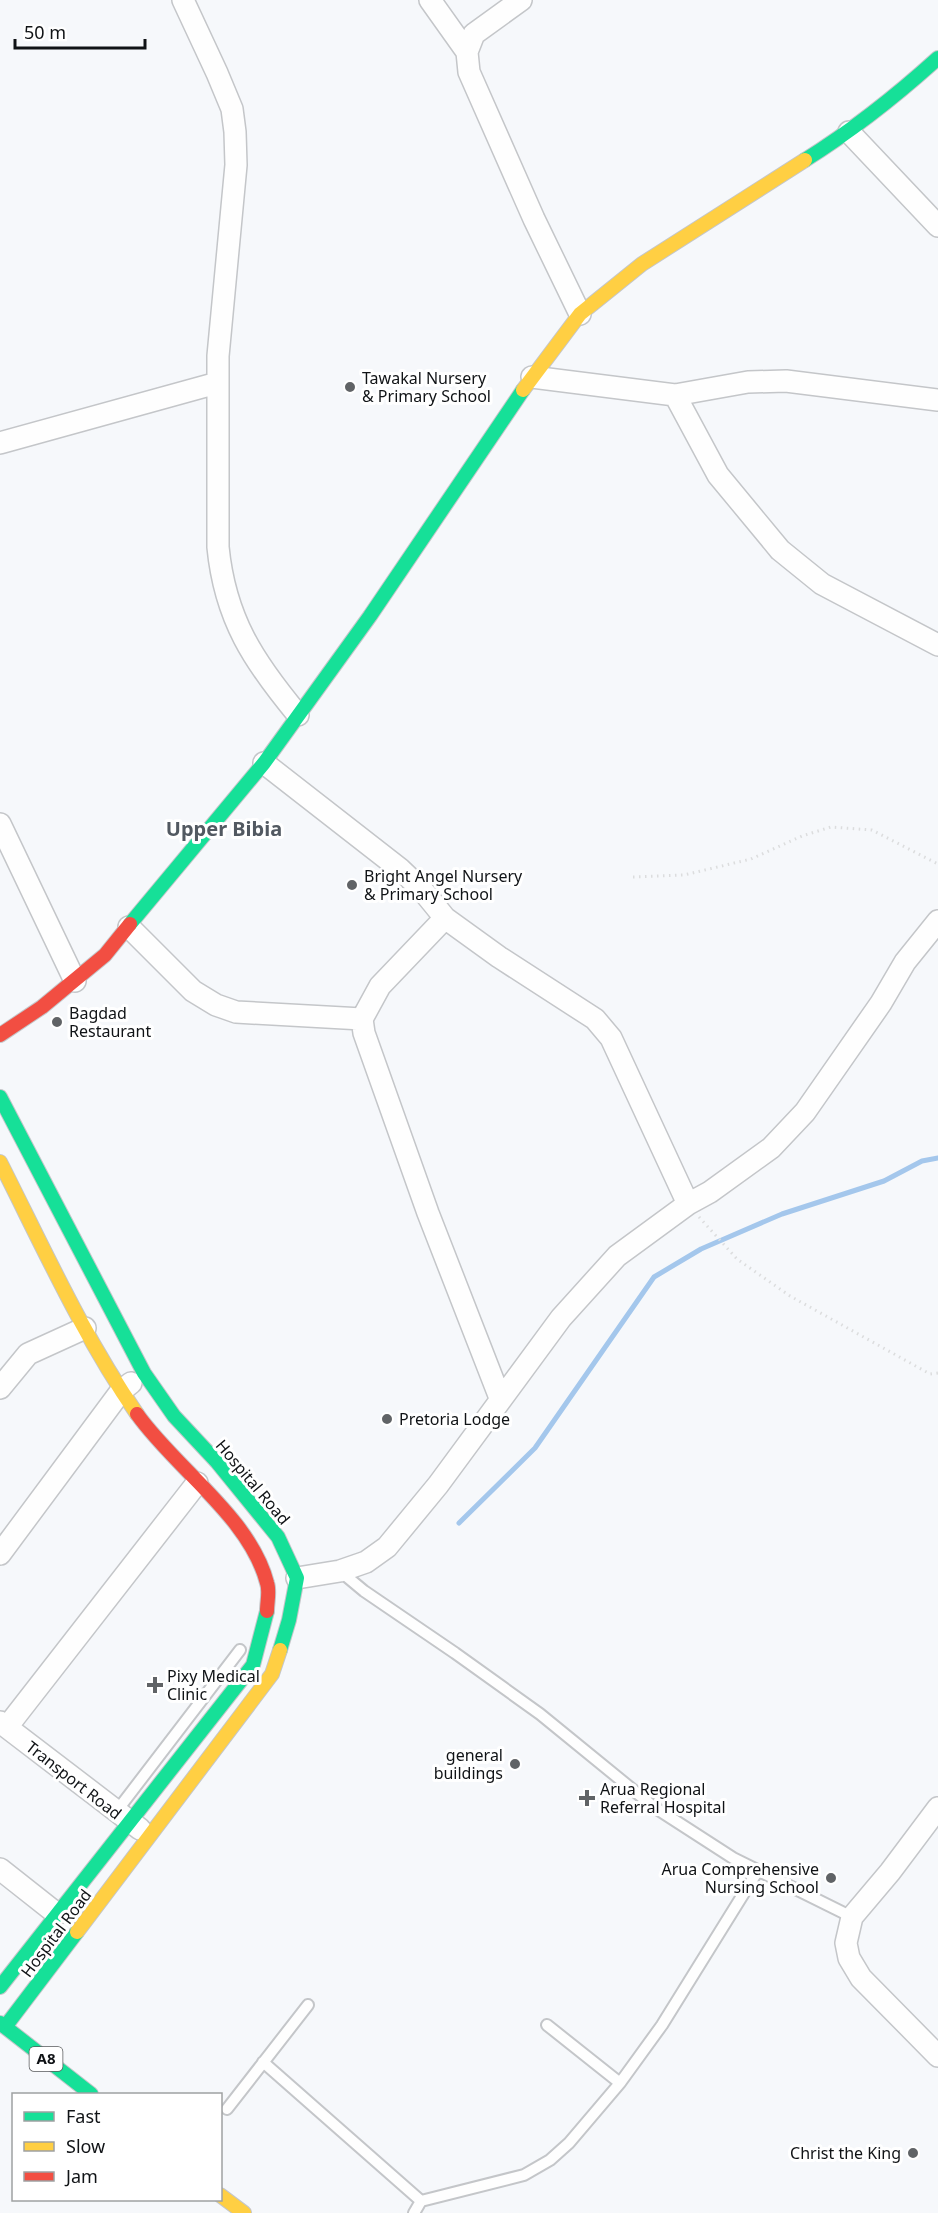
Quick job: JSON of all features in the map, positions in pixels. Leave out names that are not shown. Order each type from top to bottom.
[{"type":"main road","points":[[0,1035],[42,1007],[105,955],[264,763],[370,616],[532,377],[580,314],[642,264],[849,132],[938,58]]},
{"type":"main road","name":"Hospital Road","points":[[0,1097],[144,1373],[174,1416],[217,1462],[278,1537],[297,1578],[289,1620],[272,1674],[150,1836],[2,2025]]},
{"type":"main road","name":"Hospital Road","points":[[0,1162],[85,1328],[122,1391],[151,1434],[224,1509],[253,1550],[268,1584],[267,1613],[253,1665],[123,1817],[57,1914],[0,1988]]},
{"type":"main road","name":"A8","points":[[2,2025],[91,2093]]},
{"type":"main road","points":[[222,2196],[244,2213]]},
{"type":"street","points":[[183,0],[218,72],[232,109],[235,132],[236,165],[217,383],[218,548],[221,574],[235,619],[249,647],[266,677],[298,715]]},
{"type":"street","points":[[430,0],[467,52],[470,72],[534,219],[580,314]]},
{"type":"street","points":[[467,52],[474,34],[521,0]]},
{"type":"street","points":[[849,132],[938,226]]},
{"type":"street","points":[[532,377],[675,395],[748,382],[786,381],[938,400]]},
{"type":"street","points":[[0,443],[217,383]]},
{"type":"street","points":[[675,395],[718,475],[780,550],[822,584],[938,645]]},
{"type":"street","points":[[264,763],[400,869],[423,891],[445,918],[499,957],[595,1019],[611,1038],[688,1204]]},
{"type":"street","points":[[0,824],[75,981]]},
{"type":"street","points":[[445,918],[380,986],[362,1019],[364,1033],[428,1213],[500,1398]]},
{"type":"street","points":[[297,1578],[340,1571],[366,1562],[387,1547],[438,1485],[561,1318],[617,1256],[688,1204],[710,1192],[771,1148],[805,1112],[881,1003],[905,962],[938,921]]},
{"type":"street","points":[[129,927],[193,992],[216,1005],[236,1012],[362,1019]]},
{"type":"street","points":[[0,1388],[28,1354],[85,1328]]},
{"type":"street","points":[[0,1554],[122,1391],[144,1373]]},
{"type":"street","points":[[3,1724],[197,1483]]},
{"type":"street","name":"Transport Road","points":[[3,1724],[150,1836]]},
{"type":"street","points":[[938,1809],[852,1917],[846,1943],[849,1958],[861,1978],[938,2055]]},
{"type":"street","points":[[0,1869],[57,1914]]},
{"type":"lane","points":[[340,1571],[364,1591],[540,1714],[654,1807],[757,1872],[852,1917]]},
{"type":"lane","points":[[123,1817],[240,1650]]},
{"type":"lane","points":[[414,2213],[421,2201],[524,2175],[550,2160],[569,2143],[620,2083],[662,2025],[757,1872]]},
{"type":"lane","points":[[227,2109],[308,2005]]},
{"type":"lane","points":[[547,2025],[620,2083]]},
{"type":"lane","points":[[263,2062],[421,2201]]},
{"type":"path","points":[[633,877],[684,875],[751,859],[802,836],[831,827],[872,831],[938,864]]},
{"type":"path","points":[[688,1204],[737,1259],[790,1296],[930,1374],[938,1373]]},
{"type":"waterway","points":[[459,1523],[535,1448],[654,1277],[701,1249],[782,1214],[884,1181],[922,1161],[938,1158]]},
{"type":"traffic: fast","points":[[805,160],[874,112],[938,58]]},
{"type":"traffic: fast","points":[[130,924],[264,763],[370,616],[523,390]]},
{"type":"traffic: fast","points":[[0,1097],[144,1373],[174,1416],[217,1462],[278,1537],[297,1578],[289,1620],[280,1650]]},
{"type":"traffic: fast","points":[[0,1987],[253,1665],[267,1611]]},
{"type":"traffic: fast","points":[[5,2027],[77,1932]]},
{"type":"traffic: fast","points":[[0,2023],[90,2093]]},
{"type":"traffic: slow","points":[[523,390],[580,314],[642,264],[805,160]]},
{"type":"traffic: slow","points":[[0,1162],[81,1322],[137,1414]]},
{"type":"traffic: slow","points":[[77,1932],[272,1674],[280,1650]]},
{"type":"traffic: slow","points":[[222,2196],[244,2213]]},
{"type":"traffic: jam","points":[[0,1035],[42,1007],[105,955],[130,924]]},
{"type":"traffic: jam","points":[[137,1414],[245,1536],[258,1559],[267,1583],[267,1611]]},
{"type":"place","name":"Tawakal Nursery & Primary School","points":[[350,387]]},
{"type":"place","name":"Bright Angel Nursery & Primary School","points":[[352,885]]},
{"type":"place","name":"Bagdad Restaurant","points":[[57,1022]]},
{"type":"place","name":"Pretoria Lodge","points":[[387,1419]]},
{"type":"place","name":"Pixy Medical Clinic","points":[[155,1685]]},
{"type":"place","name":"general buildings","points":[[515,1764]]},
{"type":"place","name":"Arua Regional Referral Hospital","points":[[587,1798]]},
{"type":"place","name":"Arua Comprehensive Nursing School","points":[[831,1878]]},
{"type":"place","name":"Christ the King","points":[[913,2153]]},
{"type":"district","name":"Upper Bibia","points":[[224,829]]}]
